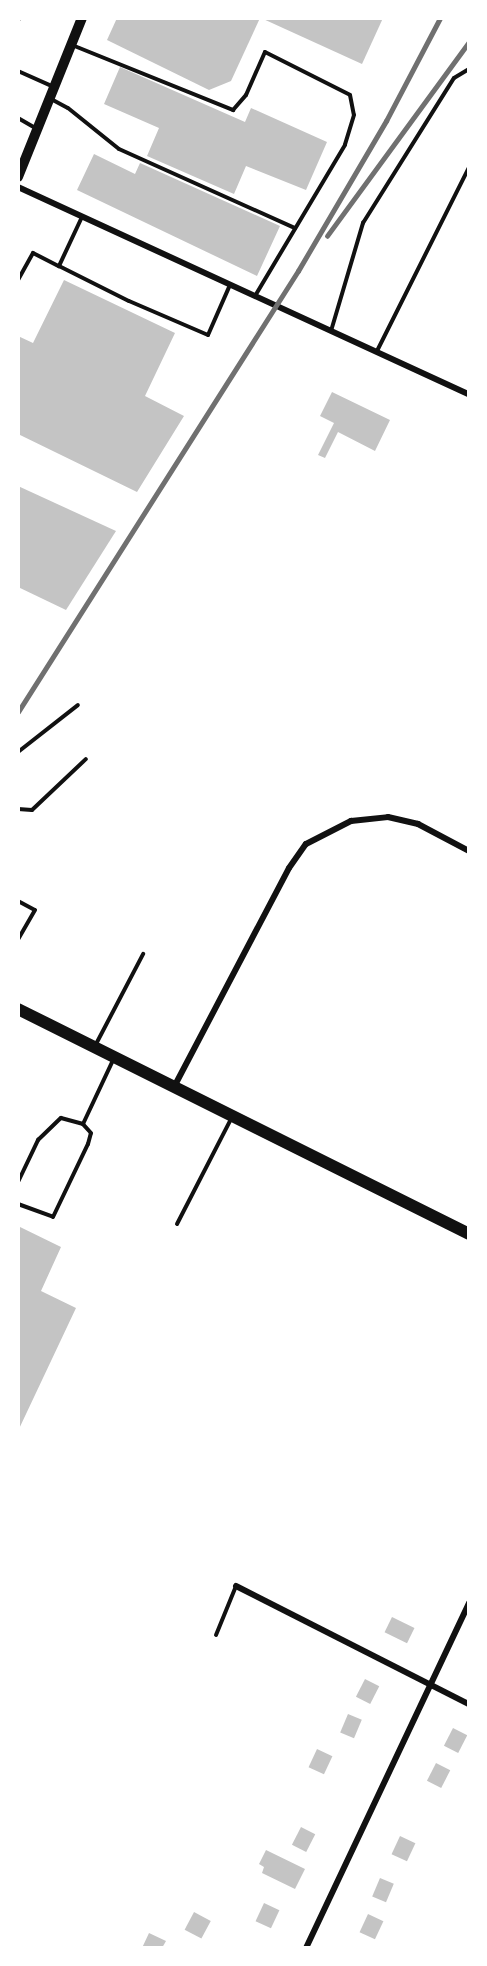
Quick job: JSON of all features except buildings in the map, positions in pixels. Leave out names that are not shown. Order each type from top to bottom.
[{"type":"main road","points":[[18,1009],[469,1234]]},
{"type":"street","points":[[18,177],[82,18]]},
{"type":"street","points":[[18,187],[81,219],[230,284],[469,394]]},
{"type":"street","points":[[174,1087],[289,868],[306,844],[351,821],[388,817],[418,824],[469,851]]},
{"type":"street","points":[[236,1586],[469,1704]]},
{"type":"street","points":[[306,1948],[469,1603]]},
{"type":"lane","points":[[72,45],[233,110],[246,94],[265,52],[350,95],[354,115],[345,145],[255,296]]},
{"type":"lane","points":[[331,331],[363,222],[454,78],[469,69]]},
{"type":"lane","points":[[18,71],[54,87]]},
{"type":"lane","points":[[50,99],[68,108],[119,149],[295,228]]},
{"type":"lane","points":[[18,118],[38,130]]},
{"type":"lane","points":[[377,351],[469,167]]},
{"type":"lane","points":[[58,266],[81,219]]},
{"type":"lane","points":[[18,280],[33,253],[208,335],[230,284]]},
{"type":"lane","points":[[18,752],[78,705]]},
{"type":"lane","points":[[18,809],[32,810],[86,759]]},
{"type":"lane","points":[[18,901],[35,910],[18,939]]},
{"type":"lane","points":[[95,1047],[144,954]]},
{"type":"lane","points":[[83,1124],[114,1057]]},
{"type":"lane","points":[[177,1224],[233,1116]]},
{"type":"lane","points":[[18,1182],[38,1140],[61,1118],[83,1124],[91,1133],[88,1144],[53,1217],[18,1204]]},
{"type":"lane","points":[[216,1635],[236,1586]]},
{"type":"railway","points":[[18,712],[298,271],[386,121],[440,18]]},
{"type":"railway","points":[[327,236],[469,42]]}]
